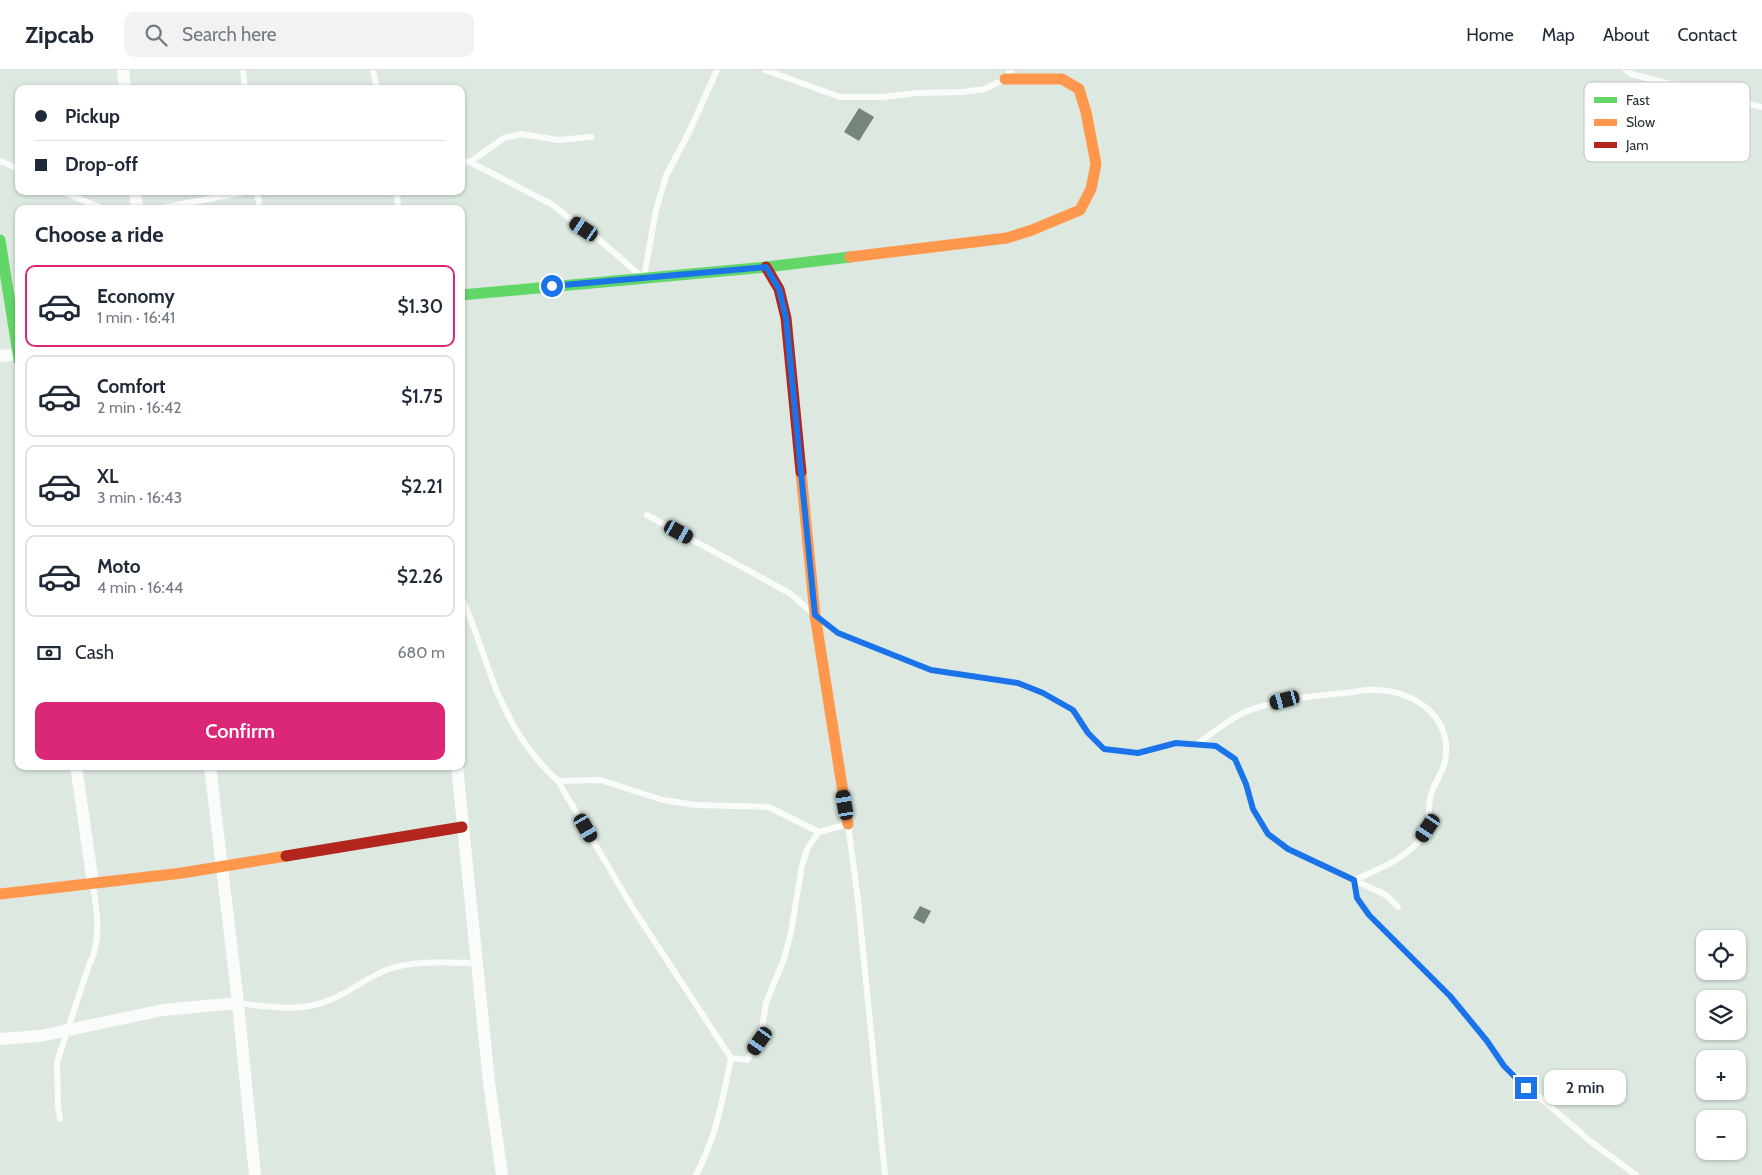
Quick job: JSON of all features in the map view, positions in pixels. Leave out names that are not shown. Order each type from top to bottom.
[{"type":"street","points":[[123,70],[125,85]]},
{"type":"street","points":[[465,294],[766,267],[1007,238],[1080,210],[1091,189],[1096,164],[1086,112],[1078,89],[1062,79],[1008,74]]},
{"type":"street","points":[[0,240],[15,337]]},
{"type":"street","points":[[766,267],[779,289],[786,318],[815,615],[848,824]]},
{"type":"street","points":[[0,356],[15,356]]},
{"type":"street","points":[[77,770],[93,883]]},
{"type":"street","points":[[210,770],[238,1003],[255,1175]]},
{"type":"street","points":[[457,770],[490,1082],[502,1175]]},
{"type":"street","points":[[0,894],[182,873],[462,827]]},
{"type":"street","points":[[0,1039],[40,1036],[163,1010],[238,1003]]},
{"type":"lane","points":[[243,70],[245,85]]},
{"type":"lane","points":[[373,70],[376,85]]},
{"type":"lane","points":[[644,278],[656,210],[666,176],[689,132],[717,70]]},
{"type":"lane","points":[[765,70],[840,97],[883,97],[986,89],[1008,74]]},
{"type":"lane","points":[[1626,70],[1631,74],[1663,82]]},
{"type":"lane","points":[[470,162],[504,138],[521,134],[558,140],[591,137]]},
{"type":"lane","points":[[0,161],[15,167]]},
{"type":"lane","points":[[465,161],[470,162],[553,205],[595,236],[644,278]]},
{"type":"lane","points":[[71,195],[94,205]]},
{"type":"lane","points":[[178,205],[229,195]]},
{"type":"lane","points":[[647,515],[791,594],[838,633],[931,670],[1018,683],[1043,693],[1073,710],[1088,733],[1104,749],[1138,753],[1176,743],[1216,746],[1235,759],[1246,784],[1253,809],[1268,834],[1288,849],[1386,895],[1398,907]]},
{"type":"lane","points":[[465,605],[473,620],[492,678],[506,711],[526,746],[558,781],[632,907],[731,1058],[717,1126],[708,1152],[696,1175]]},
{"type":"lane","points":[[1196,745],[1247,710],[1285,700],[1376,690],[1400,694],[1418,702],[1431,711],[1442,728],[1445,761],[1441,776],[1432,789],[1428,807],[1428,828],[1417,844],[1398,860],[1354,880]]},
{"type":"lane","points":[[558,781],[600,780],[663,800],[696,805],[768,807],[819,832]]},
{"type":"lane","points":[[731,1058],[747,1060],[760,1041],[766,1004],[784,959],[791,932],[802,865],[808,847],[819,832],[848,824],[858,900],[885,1175]]},
{"type":"lane","points":[[1354,880],[1357,898],[1369,915],[1450,996],[1487,1041],[1504,1066],[1526,1088],[1590,1141],[1636,1175]]},
{"type":"lane","points":[[60,1119],[57,1062],[95,953],[98,920],[93,883]]},
{"type":"lane","points":[[238,1003],[299,1008],[332,999],[390,969],[412,965],[477,962]]},
{"type":"building","points":[[859,108],[874,117],[859,141],[844,132]]},
{"type":"building","points":[[920,906],[931,911],[924,924],[913,918]]},
{"type":"traffic: fast","points":[[0,240],[15,335]]},
{"type":"traffic: fast","points":[[465,295],[766,267],[850,257]]},
{"type":"traffic: slow","points":[[850,257],[1007,238],[1080,210],[1091,189],[1096,164],[1086,112],[1079,89],[1062,79],[1005,79]]},
{"type":"traffic: slow","points":[[801,472],[815,615],[848,824]]},
{"type":"traffic: slow","points":[[0,894],[182,873],[286,856]]},
{"type":"traffic: jam","points":[[766,267],[779,289],[786,318],[801,472]]},
{"type":"traffic: jam","points":[[286,856],[462,827]]},
{"type":"route","points":[[552,286],[766,267],[779,289],[786,318],[815,615],[838,633],[885,650],[907,662],[931,670],[1018,683],[1043,693],[1073,710],[1088,733],[1104,749],[1138,753],[1176,743],[1216,746],[1235,759],[1246,784],[1253,809],[1268,834],[1288,849],[1354,880],[1357,898],[1369,915],[1434,978],[1468,1017],[1504,1066],[1526,1088]]}]
